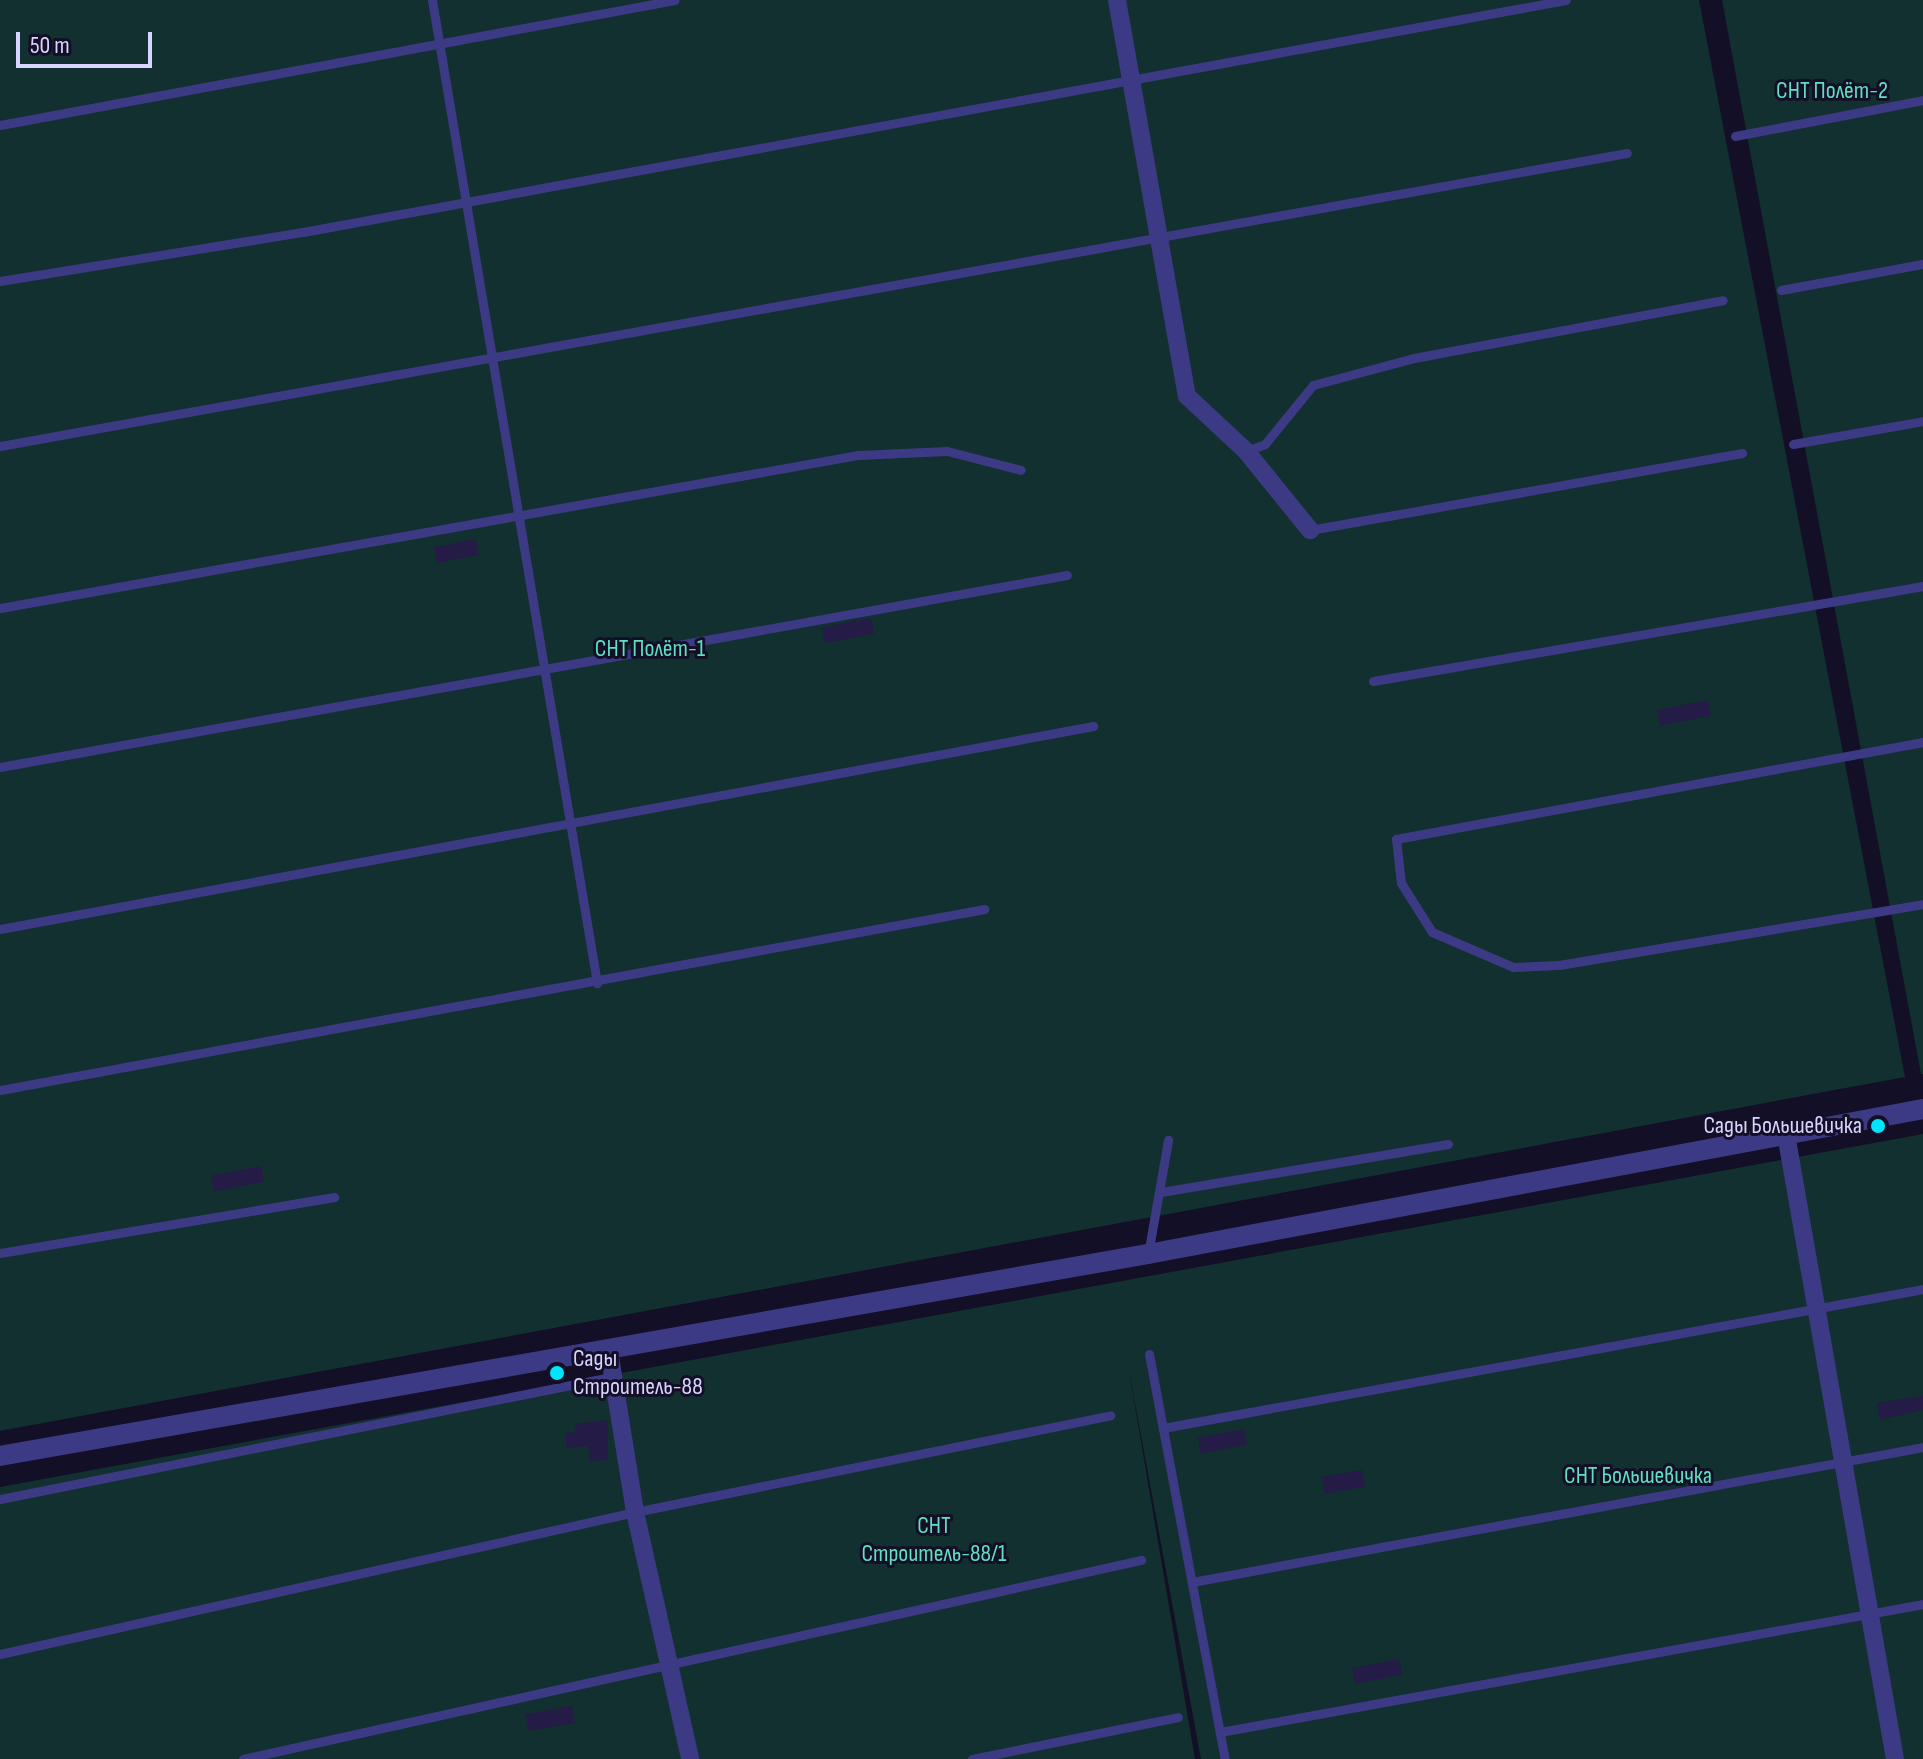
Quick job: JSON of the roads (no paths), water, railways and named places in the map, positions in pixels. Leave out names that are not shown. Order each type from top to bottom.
[{"type":"street","points":[[1117,0],[1187,396],[1246,451],[1310,530]]},
{"type":"street","points":[[0,1456],[1148,1254],[1923,1109]]},
{"type":"street","points":[[1786,1134],[1840,1462],[1895,1759]]},
{"type":"street","points":[[609,1351],[635,1512],[673,1660],[690,1759]]},
{"type":"lane","points":[[432,0],[522,512],[597,983]]},
{"type":"lane","points":[[0,125],[675,0]]},
{"type":"lane","points":[[0,281],[1566,0]]},
{"type":"lane","points":[[1735,136],[1923,100]]},
{"type":"lane","points":[[0,446],[1157,233],[1627,153]]},
{"type":"lane","points":[[1781,290],[1923,264]]},
{"type":"lane","points":[[1246,451],[1265,444],[1313,385],[1414,358],[1723,300]]},
{"type":"lane","points":[[1793,444],[1923,421]]},
{"type":"lane","points":[[0,608],[522,512],[911,449],[947,451],[1021,470]]},
{"type":"lane","points":[[1310,530],[1742,453]]},
{"type":"lane","points":[[0,767],[1067,575]]},
{"type":"lane","points":[[1373,681],[1923,586]]},
{"type":"lane","points":[[0,929],[1093,726]]},
{"type":"lane","points":[[1923,742],[1396,839],[1401,883],[1432,932],[1513,967],[1559,965],[1923,904]]},
{"type":"lane","points":[[0,1090],[597,983],[984,909]]},
{"type":"lane","points":[[1148,1254],[1168,1140]]},
{"type":"lane","points":[[1161,1192],[1448,1144]]},
{"type":"lane","points":[[0,1253],[334,1197]]},
{"type":"lane","points":[[1163,1428],[1923,1289]]},
{"type":"lane","points":[[1149,1354],[1225,1759]]},
{"type":"lane","points":[[0,1499],[611,1377]]},
{"type":"lane","points":[[0,1654],[635,1512],[1110,1415]]},
{"type":"lane","points":[[1192,1582],[1923,1447]]},
{"type":"lane","points":[[243,1759],[673,1660],[1141,1560]]},
{"type":"lane","points":[[1220,1732],[1923,1604]]},
{"type":"lane","points":[[972,1759],[1178,1717]]},
{"type":"place","name":"Сады Большевичка","points":[[1878,1126]]},
{"type":"place","name":"Сады Строитель-88","points":[[557,1373]]},
{"type":"park label","name":"СНТ Полёт-2","points":[[1832,91]]},
{"type":"park label","name":"СНТ Полёт-1","points":[[650,649]]},
{"type":"park label","name":"СНТ Большевичка","points":[[1638,1476]]},
{"type":"park label","name":"СНТ Строитель-88/1","points":[[934,1540]]}]
